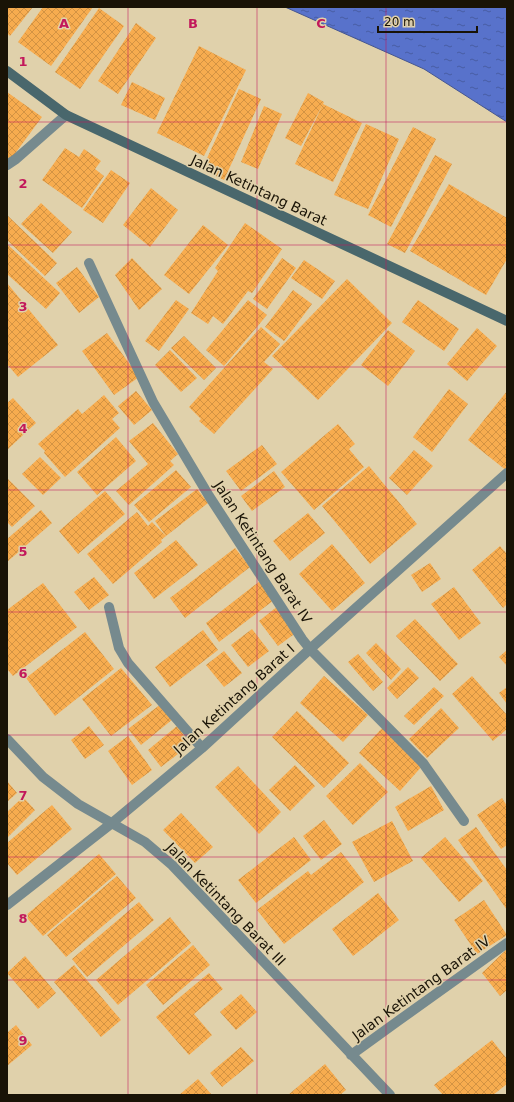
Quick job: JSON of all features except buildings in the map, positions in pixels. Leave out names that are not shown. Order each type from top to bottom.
[{"type":"main road","name":"Jalan Ketintang Barat","points":[[7,71],[66,115],[507,321]]},
{"type":"street","points":[[7,165],[16,159],[66,115]]},
{"type":"street","name":"Jalan Ketintang Barat IV","points":[[90,263],[153,402],[208,496],[310,649],[424,763],[464,821]]},
{"type":"street","name":"Jalan Ketintang Barat I","points":[[7,905],[112,823],[202,748],[310,649],[507,473]]},
{"type":"street","points":[[109,607],[119,648],[128,663],[202,748]]},
{"type":"street","name":"Jalan Ketintang Barat III","points":[[7,738],[43,777],[78,804],[145,842],[172,865],[390,1095]]},
{"type":"street","name":"Jalan Ketintang Barat IV","points":[[351,1055],[507,943]]},
{"type":"water","points":[[285,7],[507,7],[507,122],[424,69]]}]
